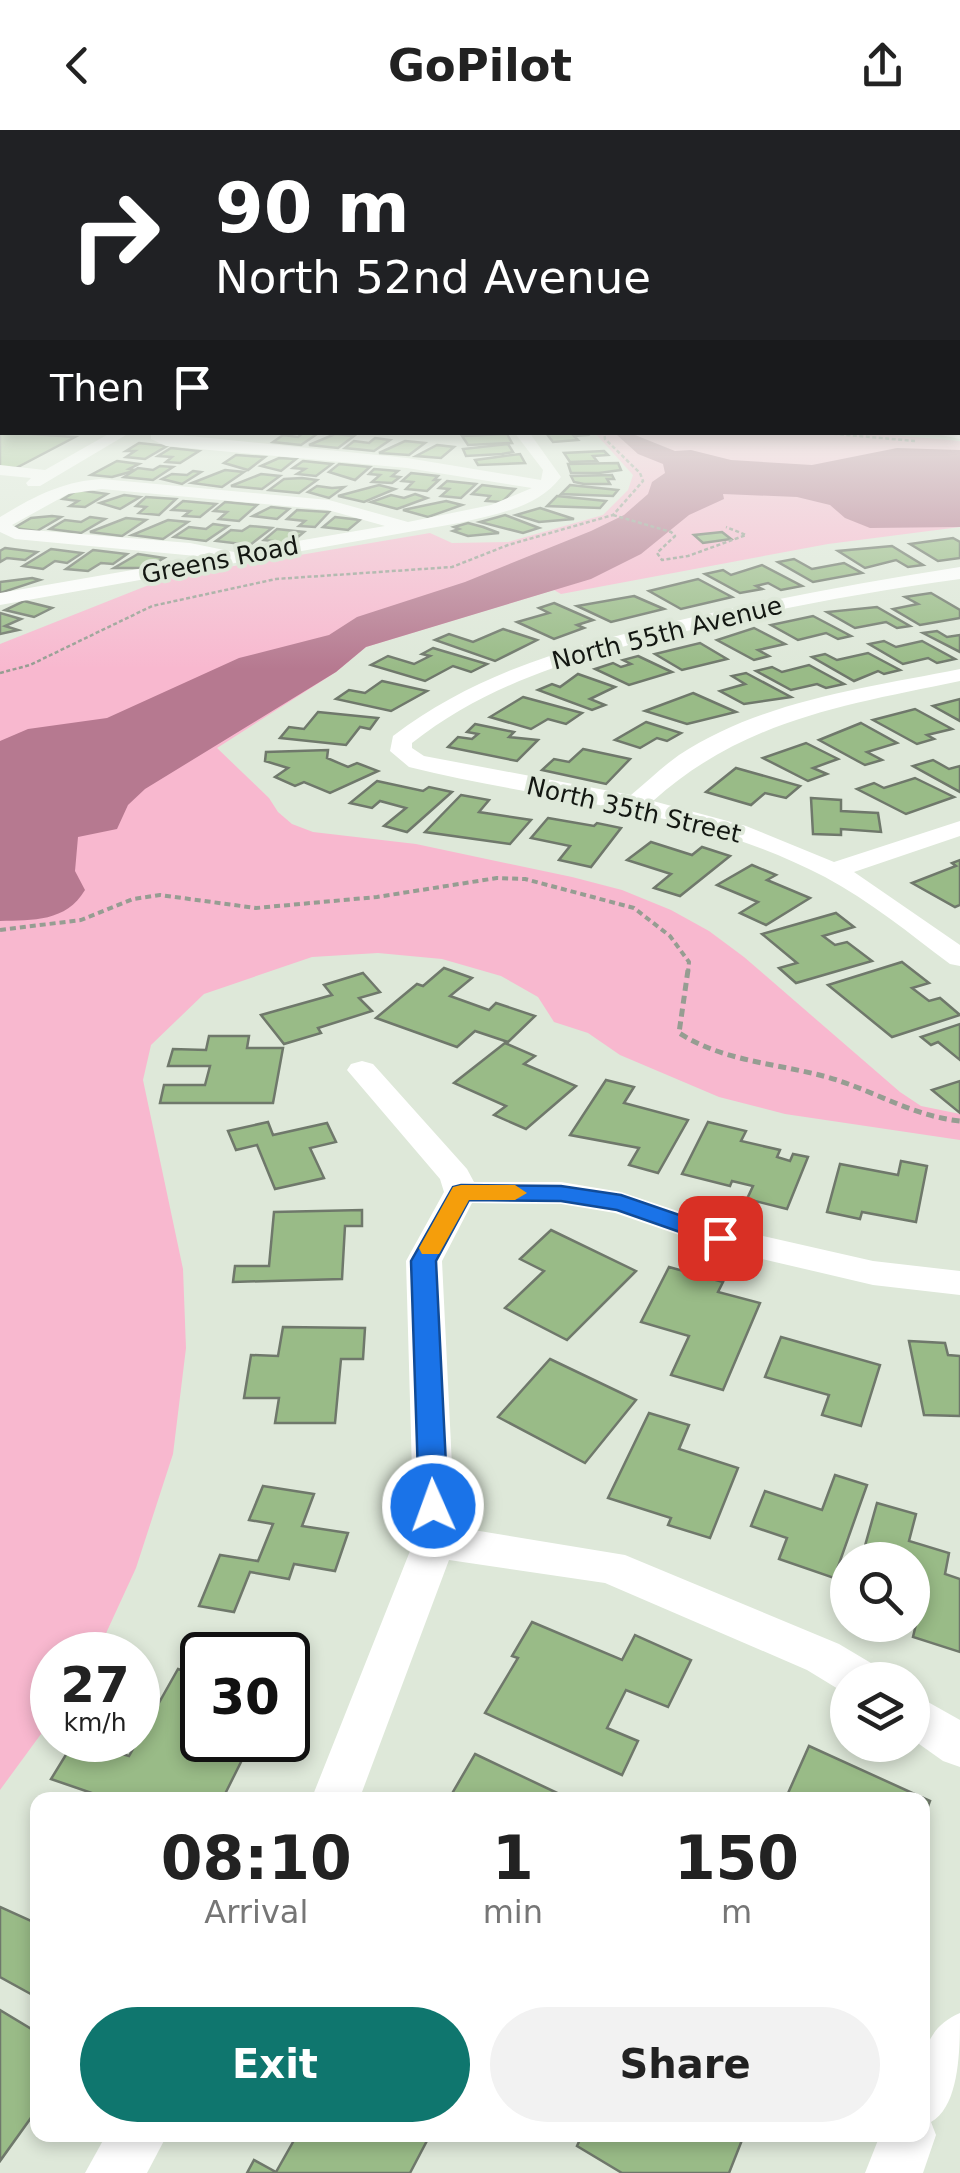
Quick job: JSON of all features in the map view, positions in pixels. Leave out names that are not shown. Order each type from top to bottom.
[{"type":"street","points":[[16,494],[44,478]]},
{"type":"street","points":[[482,478],[546,486],[551,478]]},
{"type":"street","points":[[232,557],[190,548],[37,536],[3,527],[4,522],[46,496],[78,484],[330,505],[404,526]]},
{"type":"street","name":"Greens Road","points":[[0,599],[459,518],[511,504],[546,486]]},
{"type":"street","name":"North 55th Avenue","points":[[401,750],[401,741],[421,724],[477,691],[532,666],[722,616],[960,573]]},
{"type":"street","points":[[634,805],[687,760],[748,729],[856,697],[960,675]]},
{"type":"street","name":"North 35th Street","points":[[401,750],[417,762],[634,805],[744,834],[833,872],[893,909],[960,958]]},
{"type":"street","points":[[833,872],[960,828]]},
{"type":"street","points":[[362,1070],[454,1176],[461,1192]]},
{"type":"street","points":[[461,1192],[561,1194],[621,1203],[720,1238],[873,1273],[960,1283]]},
{"type":"street","points":[[339,1792],[434,1541],[424,1261],[461,1192]]},
{"type":"street","points":[[434,1541],[610,1567],[831,1662]]},
{"type":"street","points":[[930,1725],[960,1746]]},
{"type":"street","points":[[930,2086],[960,2040]]},
{"type":"street","points":[[114,2173],[134,2142]]},
{"type":"street","points":[[894,2173],[905,2142]]},
{"type":"path","points":[[0,673],[30,665],[114,621],[152,606],[276,579],[452,567],[613,515],[642,478]]},
{"type":"path","points":[[613,515],[672,532],[675,536],[657,553],[662,560],[688,556],[746,535],[744,531],[726,528]]},
{"type":"path","points":[[0,930],[81,920],[133,899],[160,895],[256,908],[377,896],[497,878],[525,878],[634,908],[670,936],[689,962],[686,1005],[678,1021],[679,1033],[690,1041],[734,1057],[830,1077],[897,1105],[960,1121]]},
{"type":"shaded area","points":[[632,478],[960,478],[960,527],[828,544],[561,594],[554,590],[366,647],[336,672],[217,748],[269,798],[278,812],[292,824],[313,832],[416,844],[572,877],[622,890],[671,910],[744,957],[900,1092],[921,1106],[960,1114],[960,1140],[785,1114],[719,1097],[620,1055],[588,1033],[554,1022],[538,997],[501,976],[442,959],[378,953],[312,957],[204,994],[151,1045],[143,1080],[183,1269],[186,1348],[173,1454],[136,1568],[107,1632],[30,1632],[30,1749],[0,1790],[0,644],[169,577],[430,533],[452,543],[508,542],[603,515],[628,490]]},
{"type":"shaded area","points":[[657,478],[960,478],[960,527],[870,528],[845,518],[830,505],[797,497],[723,494],[724,499],[689,515],[641,554],[591,579],[366,647],[336,672],[145,789],[128,805],[117,829],[78,837],[75,871],[85,890],[68,908],[48,917],[0,921],[0,741],[28,729],[107,718],[239,658],[329,635],[357,617],[465,582],[624,515],[648,494]]},
{"type":"building","points":[[163,478],[191,478],[182,484]]},
{"type":"building","points":[[204,478],[235,478],[222,487],[192,483]]},
{"type":"building","points":[[250,478],[277,478],[262,489],[231,486]]},
{"type":"building","points":[[376,478],[398,478],[392,483],[372,482]]},
{"type":"building","points":[[572,478],[614,479],[607,479],[610,484],[574,482]]},
{"type":"building","points":[[284,479],[317,480],[299,493],[269,490]]},
{"type":"building","points":[[439,480],[427,491],[406,489],[413,482],[402,481]]},
{"type":"building","points":[[447,481],[476,484],[461,498],[441,496],[449,489],[439,488]]},
{"type":"building","points":[[379,485],[395,489],[364,502],[338,496]]},
{"type":"building","points":[[482,485],[515,489],[502,502],[486,501],[490,496],[472,494]]},
{"type":"building","points":[[570,485],[618,490],[613,496],[561,494]]},
{"type":"building","points":[[317,486],[344,487],[329,498],[308,492]]},
{"type":"building","points":[[78,490],[107,494],[85,507],[70,506],[78,501],[63,499]]},
{"type":"building","points":[[415,494],[427,498],[397,509],[371,502],[391,495],[404,498]]},
{"type":"building","points":[[124,495],[140,497],[120,509],[100,503]]},
{"type":"building","points":[[557,496],[606,501],[600,508],[547,506]]},
{"type":"building","points":[[146,497],[176,499],[159,515],[139,513],[146,507],[136,506]]},
{"type":"building","points":[[183,501],[216,504],[200,517],[184,516],[190,511],[172,510]]},
{"type":"building","points":[[446,501],[462,505],[428,517],[403,510]]},
{"type":"building","points":[[225,502],[257,505],[239,521],[219,519],[227,512],[214,511]]},
{"type":"building","points":[[271,507],[289,509],[277,519],[253,516]]},
{"type":"building","points":[[540,508],[574,519],[539,522],[516,515]]},
{"type":"building","points":[[297,510],[329,512],[315,527],[299,526],[305,521],[287,519]]},
{"type":"building","points":[[505,515],[539,528],[523,533],[480,522]]},
{"type":"building","points":[[61,517],[37,531],[14,528],[31,518]]},
{"type":"building","points":[[90,517],[105,519],[81,533],[50,529],[65,520],[81,522]]},
{"type":"building","points":[[335,517],[360,520],[348,530],[323,527]]},
{"type":"building","points":[[126,518],[146,520],[122,536],[90,532]]},
{"type":"building","points":[[168,520],[188,522],[163,539],[132,535]]},
{"type":"building","points":[[468,523],[499,533],[468,536],[453,531],[459,529],[454,527]]},
{"type":"building","points":[[213,524],[228,526],[206,541],[174,537],[189,527],[206,529]]},
{"type":"building","points":[[250,526],[272,528],[250,545],[216,541],[231,530],[242,531]]},
{"type":"building","points":[[277,529],[304,532],[287,546],[268,544],[273,541],[264,540]]},
{"type":"building","points":[[722,532],[731,539],[703,543],[694,535]]},
{"type":"building","points":[[953,538],[960,542],[960,558],[938,561],[910,544]]},
{"type":"building","points":[[892,546],[923,565],[908,567],[896,560],[865,568],[838,551]]},
{"type":"building","points":[[5,548],[37,552],[25,560],[7,558],[0,562],[0,551]]},
{"type":"building","points":[[51,549],[82,553],[67,563],[55,561],[43,569],[23,566]]},
{"type":"building","points":[[93,550],[127,554],[113,564],[101,563],[88,571],[66,569]]},
{"type":"building","points":[[138,554],[164,558],[147,568],[114,568]]},
{"type":"building","points":[[794,559],[812,569],[844,563],[862,573],[813,582],[778,562]]},
{"type":"building","points":[[762,565],[802,586],[781,590],[768,583],[756,586],[762,589],[740,593],[705,574],[723,570],[731,575]]},
{"type":"building","points":[[698,579],[732,597],[681,609],[649,591]]},
{"type":"building","points":[[40,580],[0,593],[0,582]]},
{"type":"building","points":[[931,593],[960,610],[960,618],[920,625],[893,609],[918,604],[905,597]]},
{"type":"building","points":[[634,596],[664,609],[611,622],[577,606]]},
{"type":"building","points":[[24,601],[52,608],[34,617],[5,610]]},
{"type":"building","points":[[554,603],[593,620],[577,625],[584,628],[554,639],[517,622],[549,613],[539,608]]},
{"type":"building","points":[[877,607],[910,626],[897,628],[886,622],[855,628],[827,612]]},
{"type":"building","points":[[0,613],[21,619],[5,626],[18,630],[0,634]]},
{"type":"building","points":[[813,616],[851,636],[838,639],[826,633],[798,640],[771,625]]},
{"type":"building","points":[[754,628],[785,644],[758,650],[769,656],[754,660],[717,640]]},
{"type":"building","points":[[503,629],[537,640],[495,661],[435,640],[449,634],[473,642]]},
{"type":"building","points":[[937,631],[947,637],[960,635],[960,652],[923,633]]},
{"type":"building","points":[[884,641],[896,647],[922,641],[955,659],[937,663],[928,658],[903,664],[869,644]]},
{"type":"building","points":[[700,643],[727,659],[682,670],[655,654]]},
{"type":"building","points":[[433,648],[487,664],[471,672],[453,666],[425,681],[371,665],[388,656],[414,664],[430,656],[422,654]]},
{"type":"building","points":[[868,653],[900,670],[884,674],[878,671],[854,681],[812,657],[825,654],[837,660]]},
{"type":"building","points":[[638,656],[672,672],[629,685],[595,669],[613,663],[621,667],[631,664],[623,660]]},
{"type":"building","points":[[809,665],[844,684],[826,688],[817,684],[791,690],[756,671],[772,667],[782,672]]},
{"type":"building","points":[[746,673],[791,697],[744,704],[720,691],[745,684],[732,676]]},
{"type":"building","points":[[578,674],[615,687],[590,699],[605,705],[592,710],[538,690],[552,684],[560,687]]},
{"type":"building","points":[[382,681],[427,691],[391,711],[336,699],[349,690],[365,693]]},
{"type":"building","points":[[693,693],[736,712],[687,724],[645,711]]},
{"type":"building","points":[[523,697],[582,713],[566,724],[548,719],[531,729],[490,717]]},
{"type":"building","points":[[960,699],[960,721],[933,706]]},
{"type":"building","points":[[915,709],[952,729],[927,735],[934,739],[917,744],[873,720]]},
{"type":"building","points":[[318,712],[378,718],[370,729],[360,727],[346,745],[280,738],[289,727],[304,729]]},
{"type":"building","points":[[646,722],[681,733],[667,741],[657,738],[640,748],[615,740]]},
{"type":"building","points":[[861,723],[897,743],[867,752],[882,760],[865,765],[819,740]]},
{"type":"building","points":[[475,724],[514,732],[509,737],[538,740],[517,761],[448,747],[458,737],[472,739],[478,734],[467,732]]},
{"type":"building","points":[[806,743],[838,759],[813,768],[827,774],[808,781],[763,758]]},
{"type":"building","points":[[583,749],[630,759],[606,784],[542,770],[554,759],[569,762]]},
{"type":"building","points":[[328,750],[327,758],[348,767],[357,763],[378,771],[330,793],[304,782],[295,786],[275,777],[288,768],[265,761],[266,752]]},
{"type":"building","points":[[933,760],[949,769],[960,766],[960,792],[913,766]]},
{"type":"building","points":[[736,768],[800,786],[786,798],[765,793],[751,805],[706,792]]},
{"type":"building","points":[[915,778],[954,797],[906,814],[857,789],[874,783],[884,788]]},
{"type":"building","points":[[377,781],[423,791],[429,787],[452,792],[407,832],[384,826],[406,808],[380,801],[372,808],[350,803]]},
{"type":"building","points":[[461,795],[489,800],[479,812],[531,820],[510,844],[425,832]]},
{"type":"building","points":[[811,798],[841,800],[841,811],[878,813],[881,832],[841,829],[841,835],[813,834]]},
{"type":"building","points":[[548,818],[621,828],[591,867],[559,860],[570,846],[531,838]]},
{"type":"building","points":[[651,842],[692,855],[702,847],[730,856],[680,896],[654,888],[671,874],[627,860]]},
{"type":"building","points":[[960,860],[960,905],[955,907],[912,883],[956,866],[952,863]]},
{"type":"building","points":[[752,865],[776,875],[767,880],[810,898],[766,925],[740,913],[758,902],[717,885]]},
{"type":"building","points":[[836,913],[854,927],[823,936],[835,945],[847,942],[872,961],[796,983],[779,968],[797,963],[762,934]]},
{"type":"building","points":[[902,962],[929,983],[912,988],[929,1001],[940,998],[960,1015],[892,1037],[828,985]]},
{"type":"building","points":[[444,968],[472,978],[450,996],[489,1010],[496,1003],[535,1016],[508,1042],[475,1031],[457,1047],[376,1018],[417,984],[423,986]]},
{"type":"building","points":[[363,973],[380,992],[359,998],[372,1011],[318,1028],[321,1033],[284,1044],[261,1015],[332,995],[324,985]]},
{"type":"building","points":[[960,1024],[960,1060],[938,1042],[931,1045],[921,1037]]},
{"type":"building","points":[[209,1036],[249,1036],[247,1048],[283,1048],[273,1103],[160,1103],[164,1085],[205,1085],[210,1066],[168,1066],[173,1049],[206,1050]]},
{"type":"building","points":[[505,1043],[535,1056],[524,1064],[576,1086],[526,1129],[494,1115],[506,1106],[454,1083]]},
{"type":"building","points":[[606,1080],[634,1087],[624,1103],[688,1120],[658,1173],[629,1165],[639,1148],[570,1135]]},
{"type":"building","points":[[960,1081],[960,1113],[932,1090]]},
{"type":"building","points":[[268,1122],[273,1135],[327,1123],[336,1142],[310,1148],[324,1178],[275,1189],[257,1145],[236,1150],[228,1131]]},
{"type":"building","points":[[708,1122],[746,1131],[741,1141],[780,1150],[777,1157],[790,1161],[793,1154],[808,1157],[787,1209],[747,1199],[753,1186],[732,1181],[730,1186],[682,1174]]},
{"type":"building","points":[[901,1161],[927,1166],[916,1222],[862,1212],[860,1219],[827,1212],[840,1164],[898,1175]]},
{"type":"building","points":[[362,1210],[362,1226],[345,1226],[342,1279],[233,1282],[235,1266],[269,1266],[274,1212]]},
{"type":"building","points":[[551,1230],[636,1271],[567,1340],[505,1308],[544,1271],[520,1259]]},
{"type":"building","points":[[669,1267],[723,1282],[718,1292],[760,1303],[723,1390],[671,1375],[689,1336],[641,1322]]},
{"type":"building","points":[[283,1327],[365,1328],[363,1359],[341,1359],[335,1423],[275,1423],[279,1398],[244,1398],[251,1355],[278,1356]]},
{"type":"building","points":[[781,1337],[880,1365],[861,1426],[822,1415],[829,1395],[765,1377]]},
{"type":"building","points":[[909,1341],[945,1343],[948,1355],[960,1356],[960,1416],[924,1415]]},
{"type":"building","points":[[550,1359],[636,1400],[585,1463],[498,1417]]},
{"type":"building","points":[[649,1413],[689,1425],[679,1449],[738,1468],[710,1538],[668,1525],[671,1518],[608,1498]]},
{"type":"building","points":[[835,1475],[867,1485],[847,1542],[830,1542],[830,1577],[779,1559],[787,1538],[751,1526],[765,1491],[822,1510]]},
{"type":"building","points":[[263,1486],[314,1494],[302,1526],[348,1533],[335,1571],[294,1564],[289,1579],[250,1572],[234,1612],[199,1606],[220,1555],[258,1561],[273,1524],[249,1520]]},
{"type":"building","points":[[877,1503],[916,1514],[909,1541],[912,1542],[866,1542]]},
{"type":"building","points":[[930,1547],[949,1553],[945,1574],[960,1579],[960,1652],[929,1642]]},
{"type":"building","points":[[532,1622],[622,1660],[635,1635],[691,1660],[668,1707],[626,1690],[607,1728],[638,1741],[622,1775],[485,1713],[518,1658],[512,1656]]},
{"type":"building","points":[[178,1669],[180,1762],[241,1762],[226,1792],[89,1792],[51,1779],[61,1762],[160,1762],[160,1701]]},
{"type":"building","points":[[809,1746],[830,1756],[830,1762],[844,1762],[910,1792],[789,1792]]},
{"type":"building","points":[[475,1754],[555,1792],[453,1792]]},
{"type":"building","points":[[0,1907],[30,1920],[30,1994],[0,1977]]},
{"type":"building","points":[[0,2010],[30,2028],[30,2119],[0,2161]]},
{"type":"building","points":[[293,2142],[426,2142],[410,2173],[247,2173],[254,2160],[276,2172]]},
{"type":"building","points":[[579,2142],[741,2142],[729,2173],[622,2173],[577,2146]]},
{"type":"slow traffic","points":[[431,1248],[461,1192],[515,1193]]},
{"type":"route","points":[[433,1506],[424,1261],[461,1192],[561,1194],[621,1203],[720,1238]]}]
